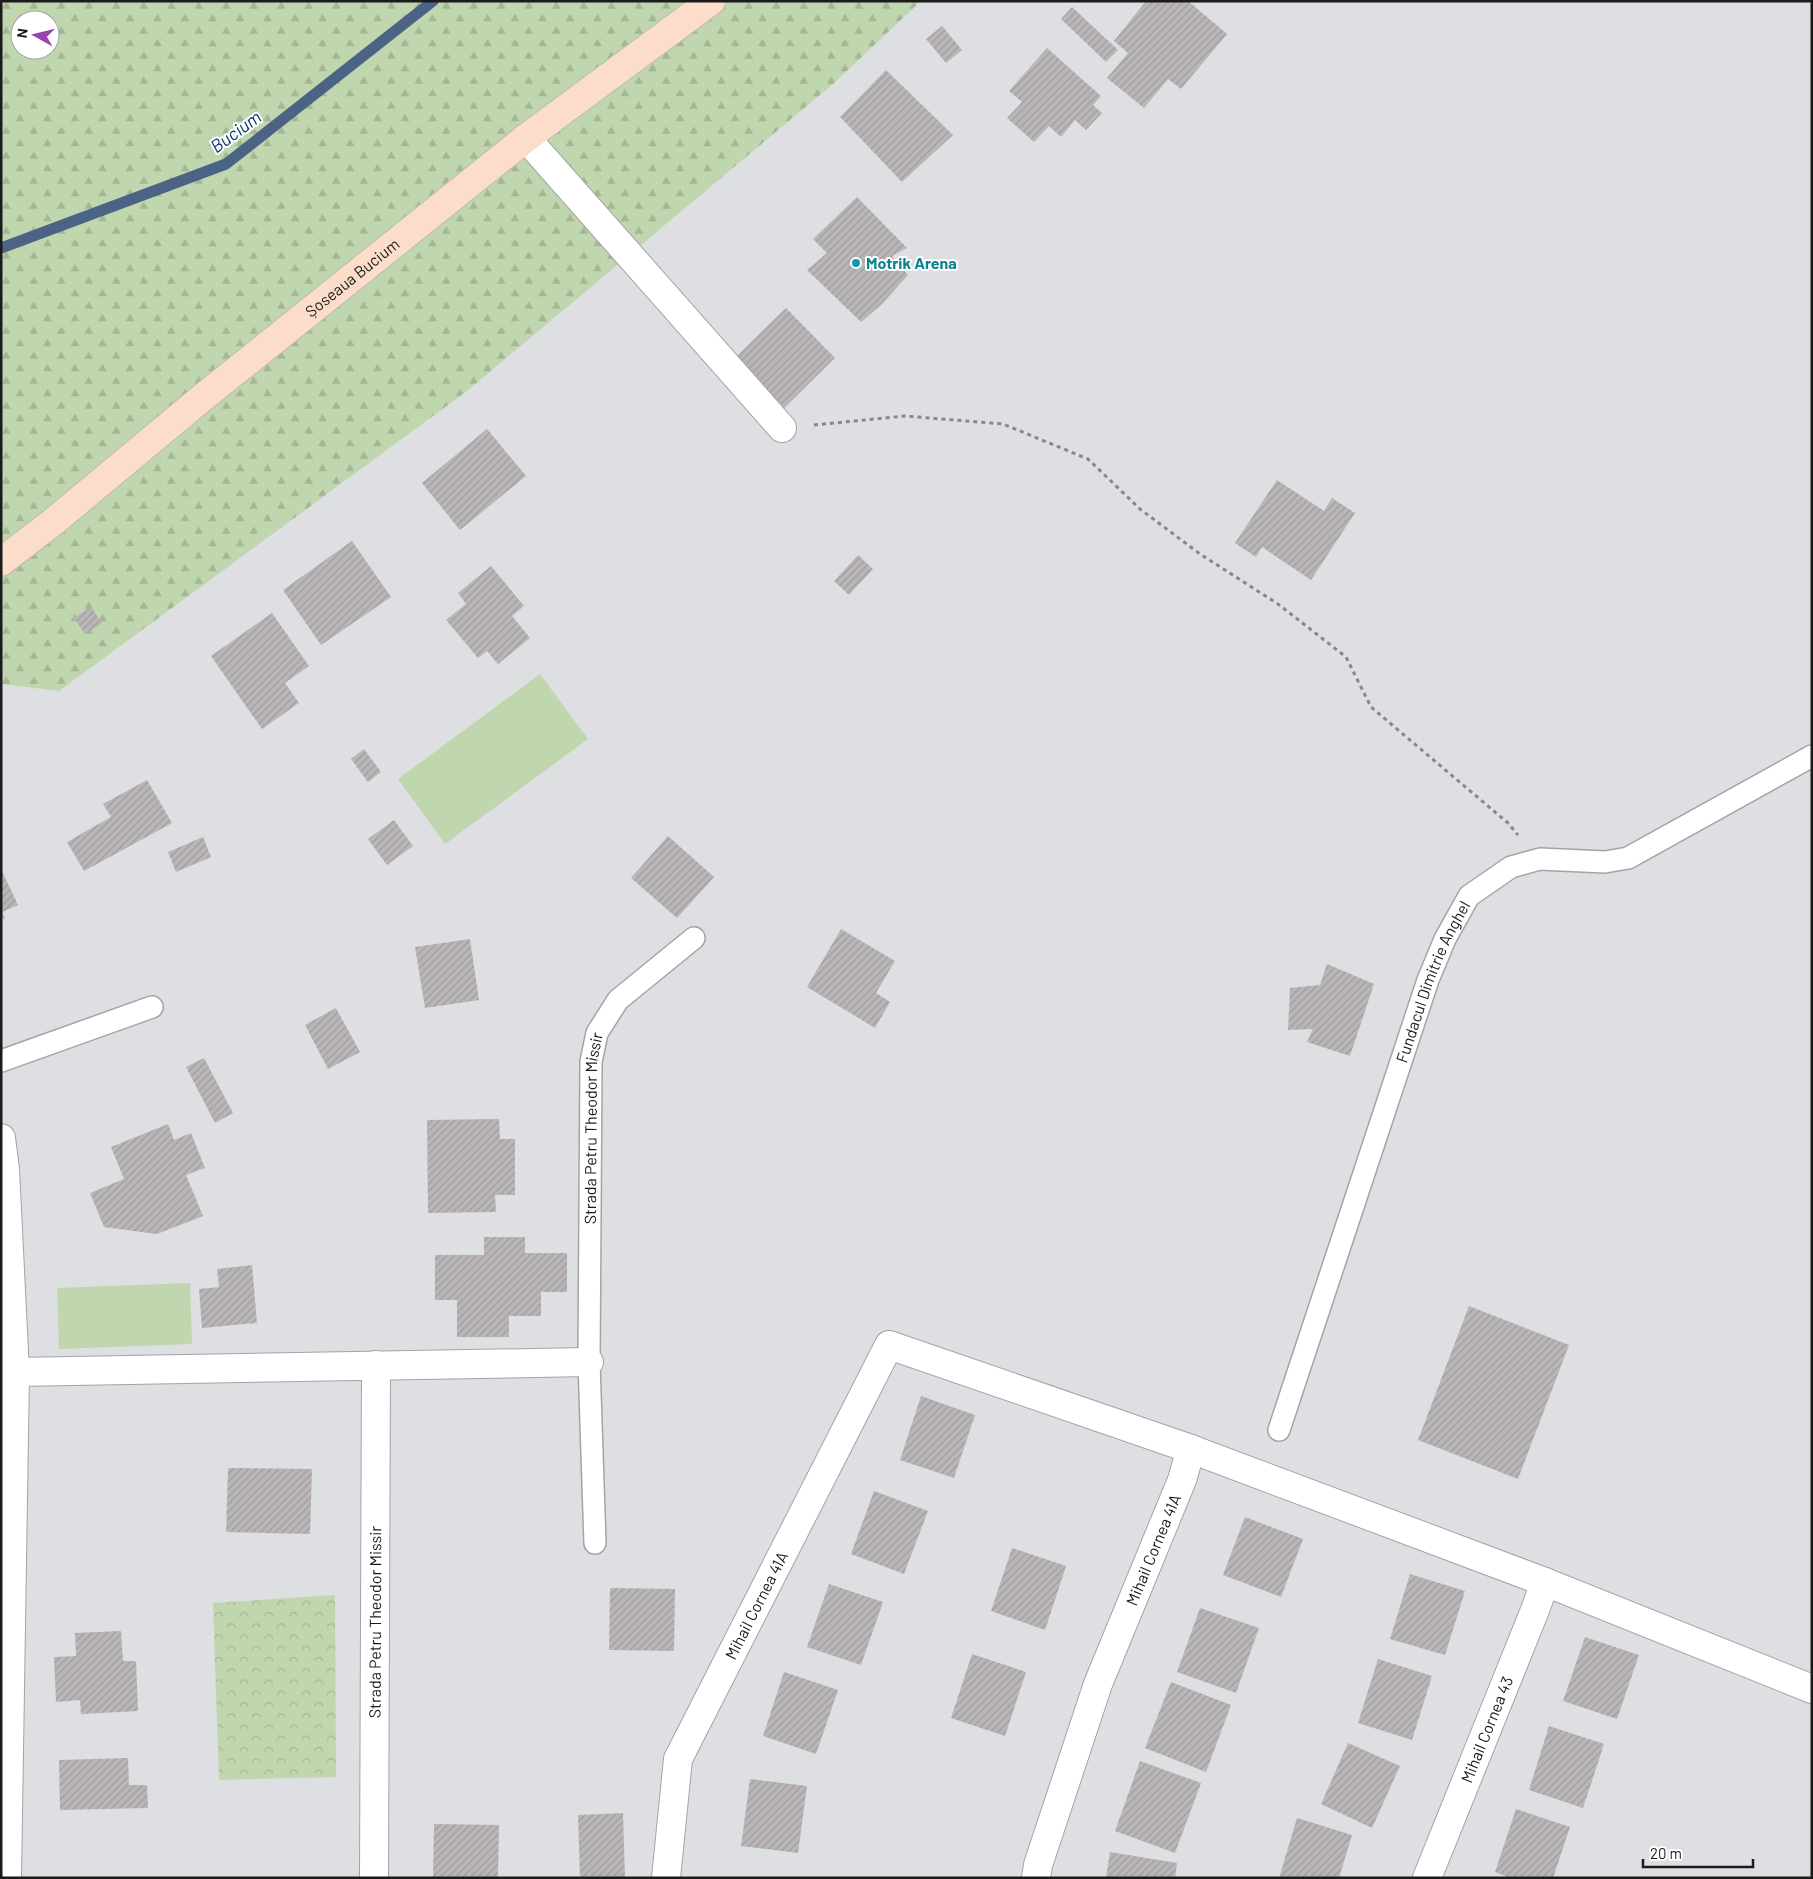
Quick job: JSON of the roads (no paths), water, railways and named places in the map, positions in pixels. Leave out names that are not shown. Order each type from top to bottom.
[{"type":"main road","name":"Șoseaua Bucium","points":[[1,562],[53,522],[202,398],[526,138],[711,1]]},
{"type":"street","points":[[526,138],[782,428]]},
{"type":"street","points":[[1,1138],[5,1168],[15,1372],[7,1878]]},
{"type":"street","name":"Mihail Cornea 41A","points":[[666,1878],[678,1759],[889,1345],[1191,1449],[1182,1480],[1098,1684],[1038,1865],[1036,1878]]},
{"type":"street","points":[[15,1372],[589,1362]]},
{"type":"street","name":"Strada Petru Theodor Missir","points":[[374,1878],[376,1365]]},
{"type":"street","points":[[1191,1449],[1545,1582],[1812,1689]]},
{"type":"street","name":"Mihail Cornea 43","points":[[1427,1878],[1545,1582]]},
{"type":"lane","name":"Fundacul Dimitrie Anghel","points":[[1279,1430],[1428,980],[1445,939],[1469,896],[1511,867],[1540,859],[1605,862],[1628,858],[1812,756]]},
{"type":"lane","name":"Strada Petru Theodor Missir","points":[[595,1543],[589,1362],[590,1062],[597,1033],[618,1000],[694,938]]},
{"type":"lane","points":[[1,1061],[152,1007]]},
{"type":"waterway","name":"Bucium","points":[[1,248],[226,164],[433,1]]},
{"type":"place","name":"Motrik Arena","points":[[856,263]]}]
